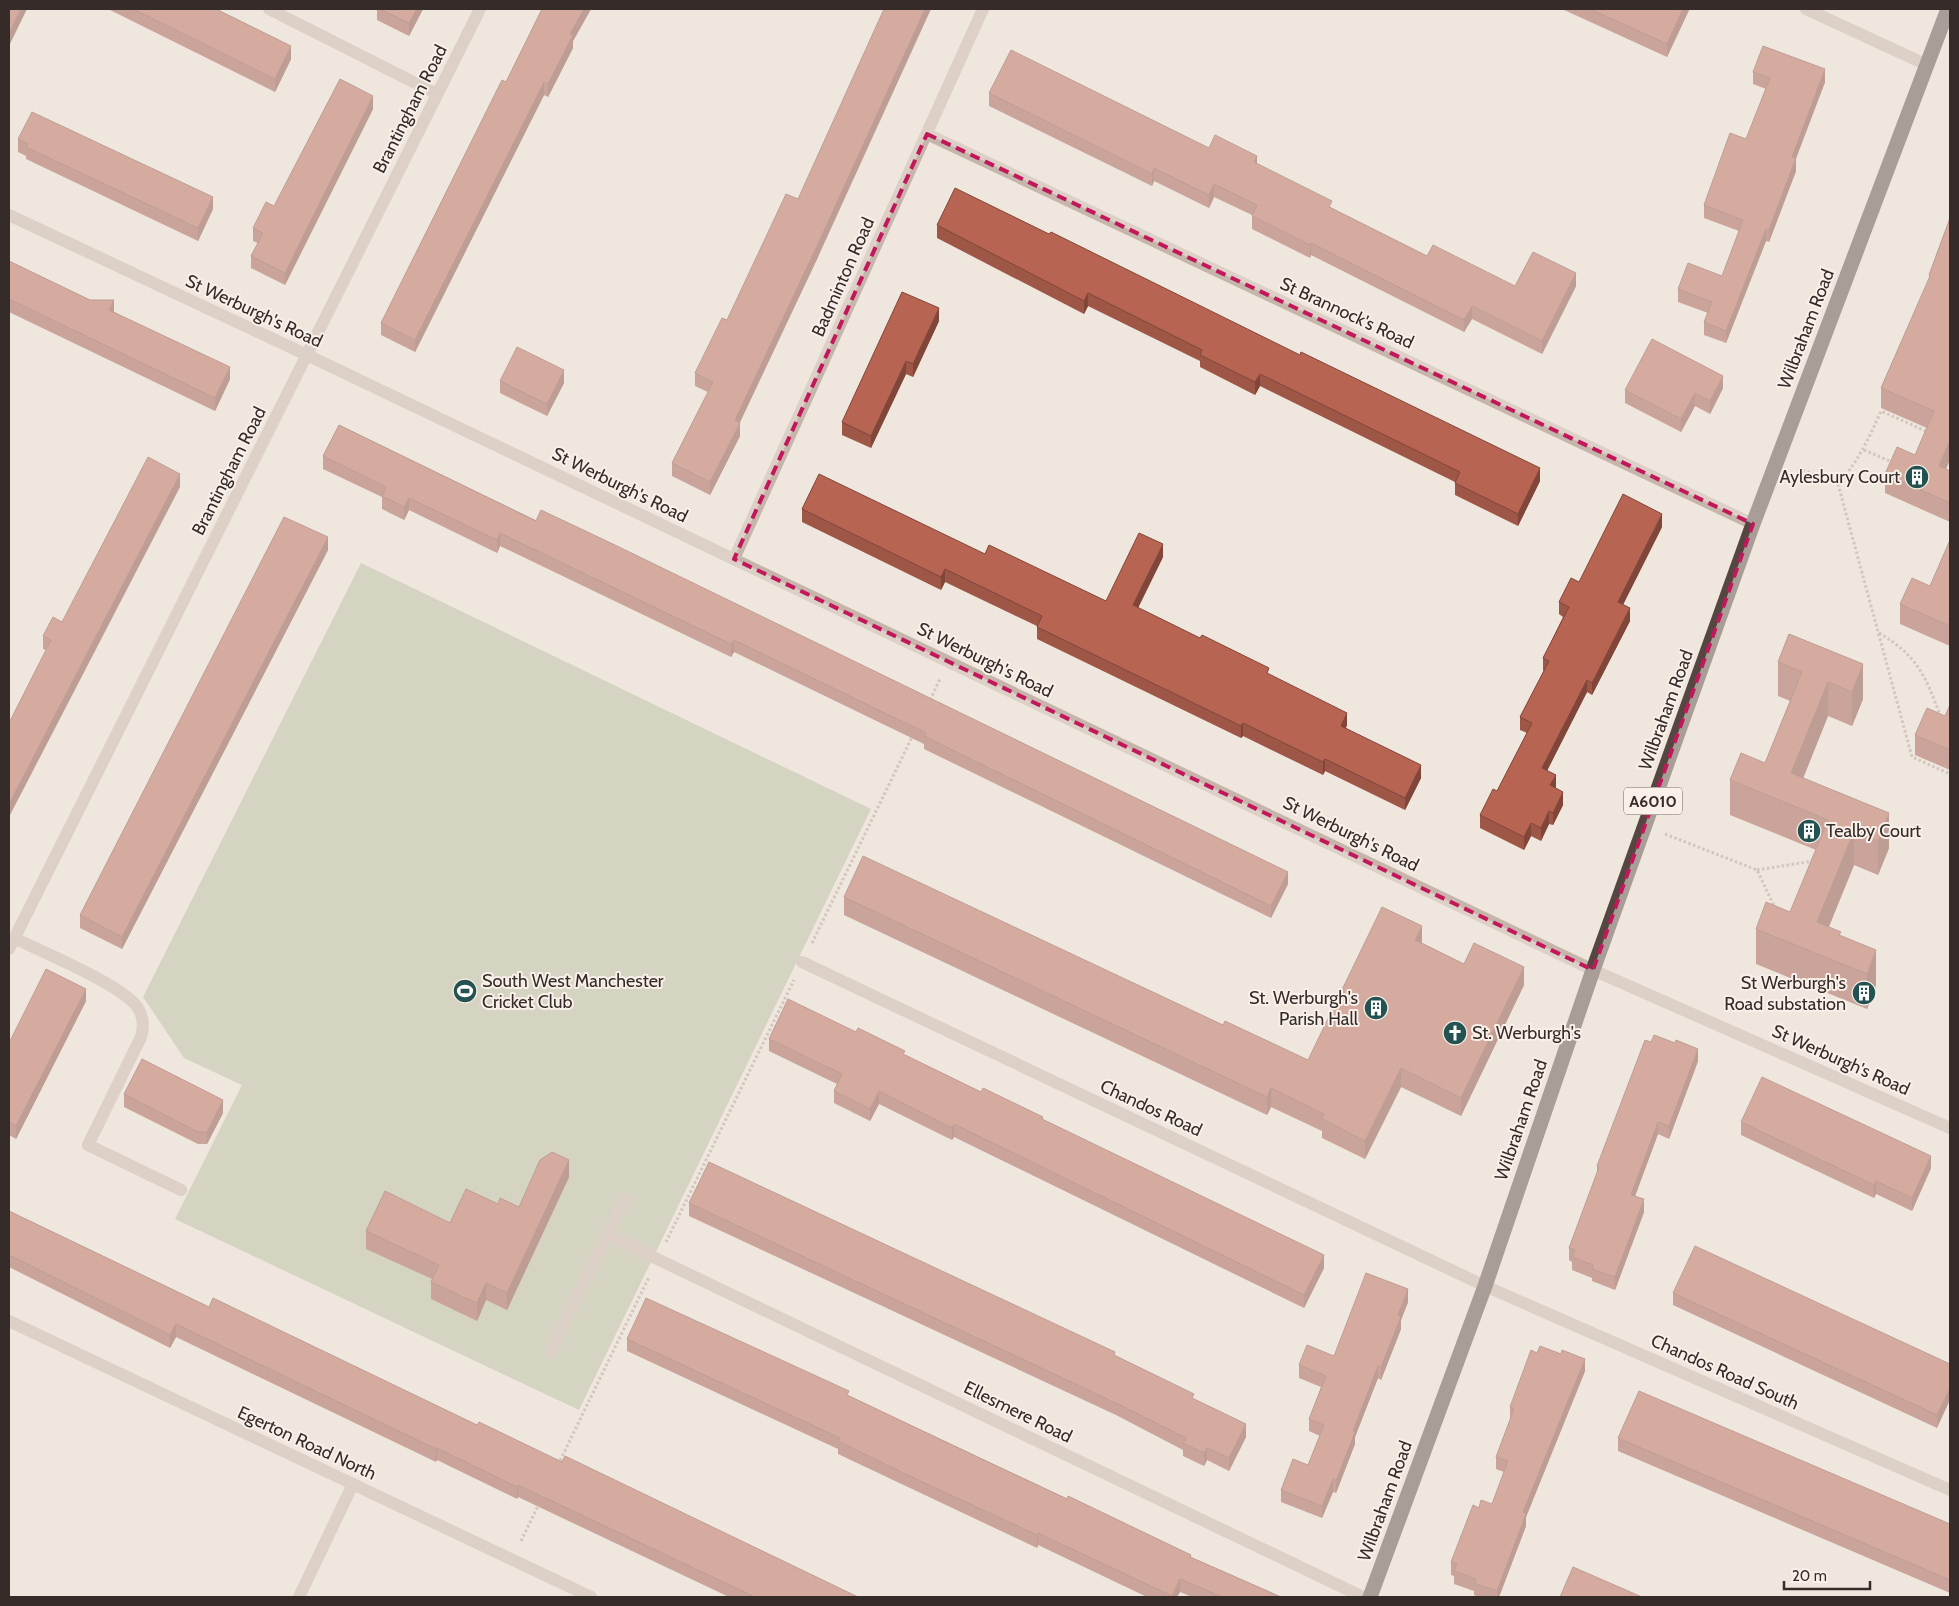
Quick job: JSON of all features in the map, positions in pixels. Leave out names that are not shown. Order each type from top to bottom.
[{"type":"highway","name":"Wilbraham Road","points":[[1370,1597],[1485,1286],[1592,970],[1752,524],[1925,64],[1948,9]]},
{"type":"street","points":[[269,9],[437,94]]},
{"type":"street","name":"Brantingham Road","points":[[12,944],[480,9]]},
{"type":"street","name":"Badminton Road","points":[[734,559],[984,9]]},
{"type":"street","points":[[1806,9],[1925,64]]},
{"type":"street","name":"St Brannock's Road","points":[[927,134],[1752,524]]},
{"type":"street","name":"St Werburgh's Road","points":[[9,215],[949,661],[1592,970],[1950,1128]]},
{"type":"street","points":[[12,944],[119,990],[137,1007],[142,1016],[144,1027],[141,1037],[88,1144],[181,1190]]},
{"type":"street","name":"Chandos Road","points":[[802,962],[1485,1286]]},
{"type":"street","points":[[551,1351],[624,1200]]},
{"type":"street","name":"Ellesmere Road","points":[[607,1235],[1363,1597]]},
{"type":"street","name":"Chandos Road South","points":[[1485,1286],[1950,1490]]},
{"type":"street","name":"Egerton Road North","points":[[9,1321],[591,1597]]},
{"type":"street","points":[[299,1597],[353,1484]]},
{"type":"path","points":[[1838,484],[1851,470],[1864,450],[1881,412],[1933,434]]},
{"type":"path","points":[[1864,450],[1898,465]]},
{"type":"path","points":[[1777,460],[1838,484]]},
{"type":"path","points":[[1838,484],[1912,757],[1950,774]]},
{"type":"path","points":[[1879,632],[1901,646],[1918,666],[1944,724]]},
{"type":"path","points":[[927,706],[949,661]]},
{"type":"path","points":[[555,1471],[914,732]]},
{"type":"path","points":[[1644,826],[1757,870],[1816,861]]},
{"type":"path","points":[[1757,870],[1779,915]]},
{"type":"path","points":[[512,1560],[542,1498]]},
{"type":"highlighted area","points":[[927,134],[1753,524],[1593,970],[734,559]]},
{"type":"green space","name":"South West Manchester Cricket Club","points":[[361,563],[871,809],[579,1410],[175,1219],[242,1085],[184,1058],[143,997]]},
{"type":"building","points":[[9,9],[21,9],[9,33]]},
{"type":"building","points":[[133,9],[216,9],[291,46],[275,79]]},
{"type":"building","points":[[380,9],[417,9],[409,23]]},
{"type":"building","points":[[542,9],[584,9],[570,34],[573,35],[548,84],[544,82],[415,340],[381,323],[502,80],[506,82]]},
{"type":"building","points":[[884,9],[925,9],[735,420],[740,423],[710,482],[672,463],[713,382],[695,373],[722,318],[727,320],[786,194],[798,199]]},
{"type":"building","points":[[1590,9],[1683,9],[1667,44]]},
{"type":"building","points":[[1763,46],[1825,69],[1792,157],[1796,158],[1769,230],[1766,229],[1726,331],[1704,322],[1712,302],[1678,289],[1688,263],[1722,276],[1743,220],[1704,205],[1730,133],[1746,139],[1770,78],[1753,72]]},
{"type":"building","points":[[1011,50],[1209,148],[1215,135],[1257,156],[1254,162],[1332,201],[1329,207],[1427,256],[1433,245],[1515,286],[1533,252],[1576,273],[1542,341],[1472,306],[1464,320],[1311,243],[1310,245],[1252,216],[1257,205],[1214,184],[1209,195],[1154,168],[1152,174],[989,93]]},
{"type":"building","points":[[340,79],[373,96],[285,273],[251,256],[263,233],[253,228],[266,202],[274,206]]},
{"type":"building","points":[[32,112],[213,197],[198,228],[26,147],[28,144],[18,139]]},
{"type":"building","points":[[955,188],[1049,234],[1051,232],[1300,355],[1301,352],[1540,468],[1518,514],[1455,483],[1460,472],[1260,374],[1255,382],[1200,355],[1202,350],[1088,293],[1084,301],[937,225]]},
{"type":"building","points":[[1950,218],[1950,440],[1939,466],[1950,471],[1950,503],[1885,474],[1897,447],[1915,455],[1934,411],[1881,388],[1930,276]]},
{"type":"building","points":[[9,261],[90,300],[114,300],[109,310],[230,367],[215,398],[9,299]]},
{"type":"building","points":[[902,292],[939,308],[913,364],[906,361],[871,436],[842,422]]},
{"type":"building","points":[[1652,339],[1723,376],[1710,401],[1695,393],[1681,419],[1625,390]]},
{"type":"building","points":[[517,347],[564,370],[547,404],[500,381]]},
{"type":"building","points":[[339,425],[536,521],[541,510],[1288,872],[1271,906],[924,736],[926,733],[734,640],[731,644],[500,533],[497,540],[409,498],[404,507],[382,496],[386,487],[323,456]]},
{"type":"building","points":[[148,457],[180,474],[9,804],[9,723],[51,640],[43,636],[53,617],[62,622]]},
{"type":"building","points":[[819,474],[985,554],[989,545],[1106,601],[1139,533],[1163,544],[1133,605],[1200,638],[1202,635],[1269,668],[1267,673],[1347,713],[1341,726],[1421,765],[1405,798],[1325,759],[1323,762],[1243,723],[1241,726],[1037,627],[1042,616],[945,569],[941,577],[802,509]]},
{"type":"building","points":[[1623,494],[1662,514],[1618,602],[1630,608],[1592,683],[1587,680],[1542,768],[1556,775],[1550,785],[1563,792],[1553,813],[1549,811],[1541,828],[1531,823],[1524,837],[1480,815],[1493,789],[1497,791],[1532,723],[1520,717],[1549,661],[1543,658],[1569,607],[1559,602],[1571,578],[1579,582]]},
{"type":"building","points":[[284,517],[328,537],[122,937],[80,915]]},
{"type":"building","points":[[1950,540],[1950,626],[1900,604],[1912,578],[1930,586]]},
{"type":"building","points":[[1789,634],[1863,664],[1852,692],[1828,682],[1791,773],[1889,813],[1878,841],[1854,831],[1817,922],[1841,932],[1839,935],[1876,950],[1867,974],[1756,929],[1766,902],[1790,912],[1828,820],[1730,780],[1741,753],[1765,763],[1802,672],[1778,662]]},
{"type":"building","points":[[1950,705],[1950,750],[1915,735],[1927,708],[1945,716]]},
{"type":"building","points":[[863,856],[1223,1025],[1225,1021],[1308,1060],[1382,907],[1422,926],[1415,940],[1464,964],[1474,943],[1524,967],[1461,1098],[1401,1068],[1365,1141],[1322,1119],[1324,1114],[1271,1088],[1267,1097],[844,897]]},
{"type":"building","points":[[46,969],[86,989],[16,1126],[9,1122],[9,1043]]},
{"type":"building","points":[[788,999],[856,1032],[858,1028],[905,1051],[903,1054],[981,1092],[983,1088],[1043,1117],[1042,1119],[1324,1255],[1304,1295],[954,1124],[952,1128],[879,1091],[870,1109],[834,1091],[842,1074],[769,1039]]},
{"type":"building","points":[[1654,1035],[1675,1043],[1676,1040],[1698,1049],[1669,1126],[1658,1122],[1631,1195],[1644,1199],[1615,1277],[1592,1269],[1593,1265],[1572,1257],[1575,1250],[1569,1248],[1599,1167],[1597,1166],[1645,1040],[1651,1042]]},
{"type":"building","points":[[142,1059],[223,1100],[207,1132],[198,1132],[124,1094]]},
{"type":"building","points":[[1762,1077],[1931,1156],[1912,1198],[1876,1181],[1874,1185],[1741,1122]]},
{"type":"building","points":[[552,1152],[569,1160],[507,1293],[486,1283],[477,1303],[431,1282],[439,1265],[366,1231],[385,1191],[450,1223],[466,1189],[498,1204],[500,1198],[519,1207],[540,1160]]},
{"type":"building","points":[[709,1162],[1115,1352],[1114,1355],[1194,1394],[1192,1398],[1246,1424],[1229,1458],[1207,1448],[1204,1453],[1183,1443],[1186,1438],[1116,1403],[689,1203]]},
{"type":"building","points":[[9,1211],[209,1307],[213,1298],[477,1425],[479,1422],[562,1462],[565,1456],[858,1597],[755,1597],[518,1485],[517,1487],[436,1449],[176,1324],[170,1335],[9,1255]]},
{"type":"building","points":[[1695,1246],[1950,1364],[1950,1388],[1937,1415],[1673,1293]]},
{"type":"building","points":[[1366,1273],[1408,1289],[1398,1315],[1401,1317],[1381,1367],[1378,1366],[1336,1481],[1333,1479],[1322,1506],[1281,1490],[1293,1459],[1308,1465],[1324,1425],[1309,1419],[1326,1376],[1299,1365],[1307,1345],[1334,1356]]},
{"type":"building","points":[[646,1298],[849,1391],[847,1395],[988,1462],[1067,1499],[1068,1496],[1191,1555],[1190,1557],[1281,1597],[1222,1597],[1180,1579],[1172,1596],[1038,1533],[1037,1535],[916,1479],[838,1441],[840,1438],[627,1339]]},
{"type":"building","points":[[1540,1346],[1561,1354],[1562,1350],[1585,1359],[1523,1512],[1526,1514],[1497,1591],[1474,1583],[1476,1579],[1454,1571],[1457,1564],[1451,1562],[1473,1505],[1479,1508],[1481,1500],[1492,1504],[1508,1461],[1496,1457],[1514,1409],[1510,1407],[1531,1350],[1537,1353]]},
{"type":"building","points":[[1639,1391],[1950,1524],[1950,1580],[1618,1438]]},
{"type":"building","points":[[1573,1567],[1642,1597],[1560,1597]]},
{"type":"place","name":"Aylesbury Court","points":[[1917,477]]},
{"type":"place","name":"Tealby Court","points":[[1809,831]]},
{"type":"place","name":"South West Manchester Cricket Club","points":[[465,991]]},
{"type":"place","name":"St Werburgh's Road substation","points":[[1864,993]]},
{"type":"place","name":"St. Werburgh's Parish Hall","points":[[1376,1008]]},
{"type":"place","name":"St. Werburgh's","points":[[1455,1033]]}]
